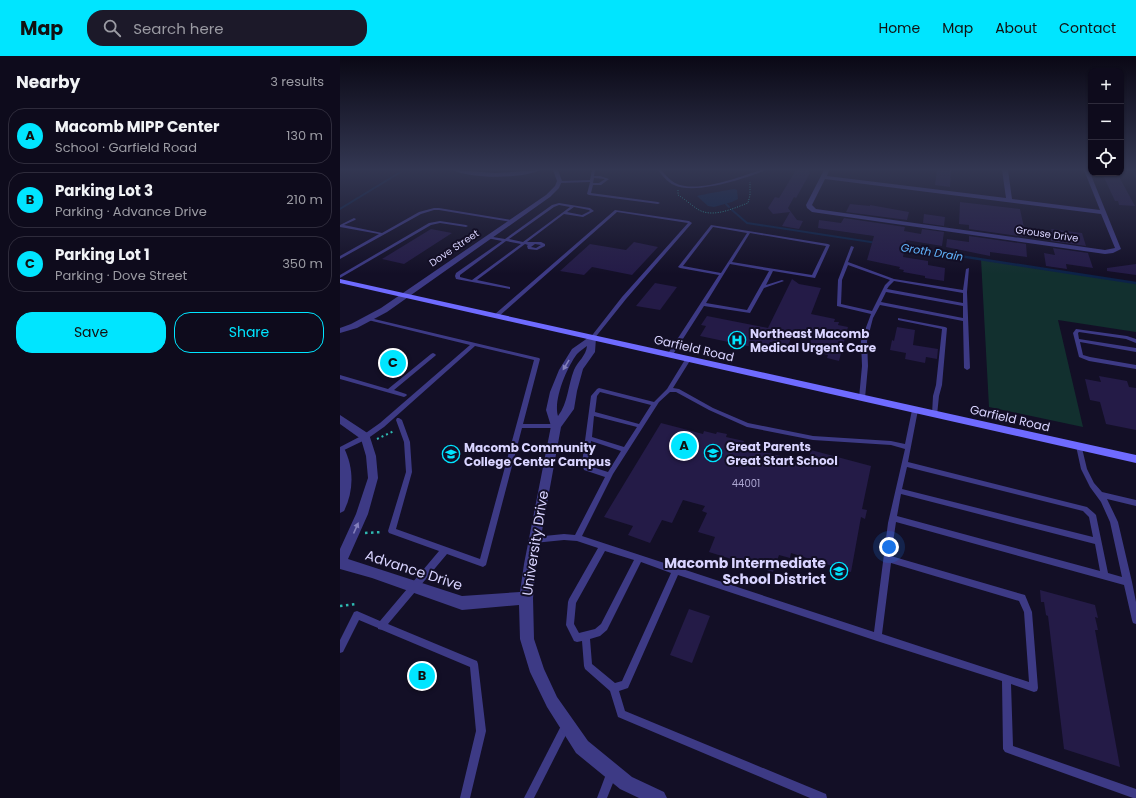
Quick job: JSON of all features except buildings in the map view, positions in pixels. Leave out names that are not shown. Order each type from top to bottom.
[{"type":"main road","name":"Garfield Road","points":[[340,281],[1136,459]]},
{"type":"street","name":"Dove Street","points":[[340,331],[370,319],[535,205]]},
{"type":"street","name":"Grouse Drive","points":[[809,205],[810,209],[819,212],[1089,250],[1116,251],[1118,246],[1103,212]]},
{"type":"street","points":[[1045,205],[1103,212],[1100,205]]},
{"type":"street","name":"Dove Street","points":[[340,327],[363,318],[403,295]]},
{"type":"street","name":"University Drive","points":[[556,426],[569,409],[572,391],[579,369],[591,352],[592,338]]},
{"type":"street","name":"University Drive","points":[[592,338],[575,351],[562,370],[555,392],[552,410],[556,426],[534,540],[526,598],[527,639],[537,672],[552,702],[582,747],[626,782],[658,798]]},
{"type":"street","points":[[340,419],[365,437],[371,456],[373,478],[362,514],[340,563]]},
{"type":"street","points":[[340,450],[346,463],[346,491],[340,508]]},
{"type":"street","name":"Advance Drive","points":[[340,563],[462,603],[526,598]]},
{"type":"lane","points":[[508,288],[458,278],[457,276],[555,205]]},
{"type":"lane","points":[[561,205],[590,208],[592,211],[583,216],[563,214]]},
{"type":"lane","points":[[473,281],[573,206]]},
{"type":"lane","points":[[340,258],[420,213],[434,209],[511,221]]},
{"type":"lane","points":[[496,316],[616,211],[688,222],[690,224],[624,298],[592,338]]},
{"type":"lane","points":[[340,226],[354,219]]},
{"type":"lane","points":[[340,277],[430,224],[440,222],[466,226]]},
{"type":"lane","points":[[340,226],[383,234]]},
{"type":"lane","points":[[722,274],[680,267],[712,226],[828,245],[813,277],[791,276],[772,270],[729,263]]},
{"type":"lane","points":[[670,355],[749,232]]},
{"type":"lane","points":[[488,237],[530,244]]},
{"type":"lane","points":[[852,247],[840,280],[839,305],[873,313]]},
{"type":"lane","points":[[340,253],[346,254]]},
{"type":"lane","points":[[846,263],[893,280],[965,292]]},
{"type":"lane","points":[[967,368],[965,292],[968,269]]},
{"type":"lane","points":[[702,304],[748,312],[772,270]]},
{"type":"lane","points":[[862,398],[865,366],[864,341],[873,313],[885,290],[893,280]]},
{"type":"lane","points":[[763,287],[782,281]]},
{"type":"lane","points":[[885,290],[966,305]]},
{"type":"lane","points":[[878,303],[966,320]]},
{"type":"lane","points":[[370,319],[537,359],[482,563],[392,531],[409,472],[407,442],[399,420]]},
{"type":"lane","points":[[900,319],[944,328],[935,414]]},
{"type":"lane","points":[[1136,341],[1078,330],[1075,333],[1081,356],[1089,359],[1136,367]]},
{"type":"lane","points":[[1077,340],[1136,350]]},
{"type":"lane","points":[[340,450],[365,437],[382,425],[474,344]]},
{"type":"lane","points":[[389,391],[432,355]]},
{"type":"lane","points":[[577,538],[609,475],[640,426],[655,404],[669,390],[688,359]]},
{"type":"lane","points":[[340,377],[404,396]]},
{"type":"lane","points":[[609,475],[586,468],[585,463],[594,396],[600,390],[655,404]]},
{"type":"lane","points":[[669,390],[677,390],[711,409],[747,425],[813,438],[891,443],[908,447]]},
{"type":"lane","points":[[877,637],[893,518],[915,410]]},
{"type":"lane","points":[[592,413],[640,426]]},
{"type":"lane","points":[[519,426],[556,426]]},
{"type":"lane","points":[[588,438],[625,450]]},
{"type":"lane","points":[[1079,446],[1084,470],[1092,485],[1100,495],[1114,522],[1136,620]]},
{"type":"lane","points":[[904,464],[1085,509],[1092,515],[1105,576]]},
{"type":"lane","points":[[899,491],[1098,542]]},
{"type":"lane","points":[[1100,495],[1136,504]]},
{"type":"lane","points":[[893,518],[1128,582]]},
{"type":"lane","points":[[534,540],[564,537],[577,538],[780,606],[1034,688],[1028,612],[1022,598],[887,558]]},
{"type":"lane","points":[[603,547],[572,602],[570,625],[577,638],[597,633],[604,627],[639,558]]},
{"type":"lane","points":[[382,626],[445,550]]},
{"type":"lane","points":[[614,688],[624,684],[676,570]]},
{"type":"lane","points":[[340,649],[357,615],[474,664],[481,731],[464,798]]},
{"type":"lane","points":[[586,636],[588,666],[614,688],[621,714],[803,794],[822,798]]},
{"type":"lane","points":[[1006,678],[1008,749],[1136,794]]},
{"type":"lane","points":[[529,798],[566,724]]},
{"type":"lane","points":[[602,798],[613,772]]},
{"type":"path","points":[[693,205],[699,210],[706,213],[714,213],[726,211],[742,205]]},
{"type":"path","points":[[340,606],[356,604]]},
{"type":"green space","points":[[981,259],[1136,283],[1136,332],[1058,320],[1083,427],[989,407]]},
{"type":"water","points":[[706,205],[723,205],[714,207]]},
{"type":"waterway","points":[[340,209],[347,205]]},
{"type":"waterway","name":"Groth Drain","points":[[732,210],[747,223],[877,243]]},
{"type":"waterway","name":"Groth Drain","points":[[901,247],[1136,283]]},
{"type":"place","name":"Northeast Macomb Medical Urgent Care","points":[[737,340]]},
{"type":"place","name":"Parking Lot 1","points":[[393,363]]},
{"type":"place","name":"Macomb MIPP Center","points":[[684,446]]},
{"type":"place","name":"Great Parents Great Start School","points":[[713,453]]},
{"type":"place","name":"Macomb Community College Center Campus","points":[[451,454]]},
{"type":"place","name":"Macomb Intermediate School District","points":[[839,571]]},
{"type":"place","name":"Parking Lot 3","points":[[422,676]]}]
